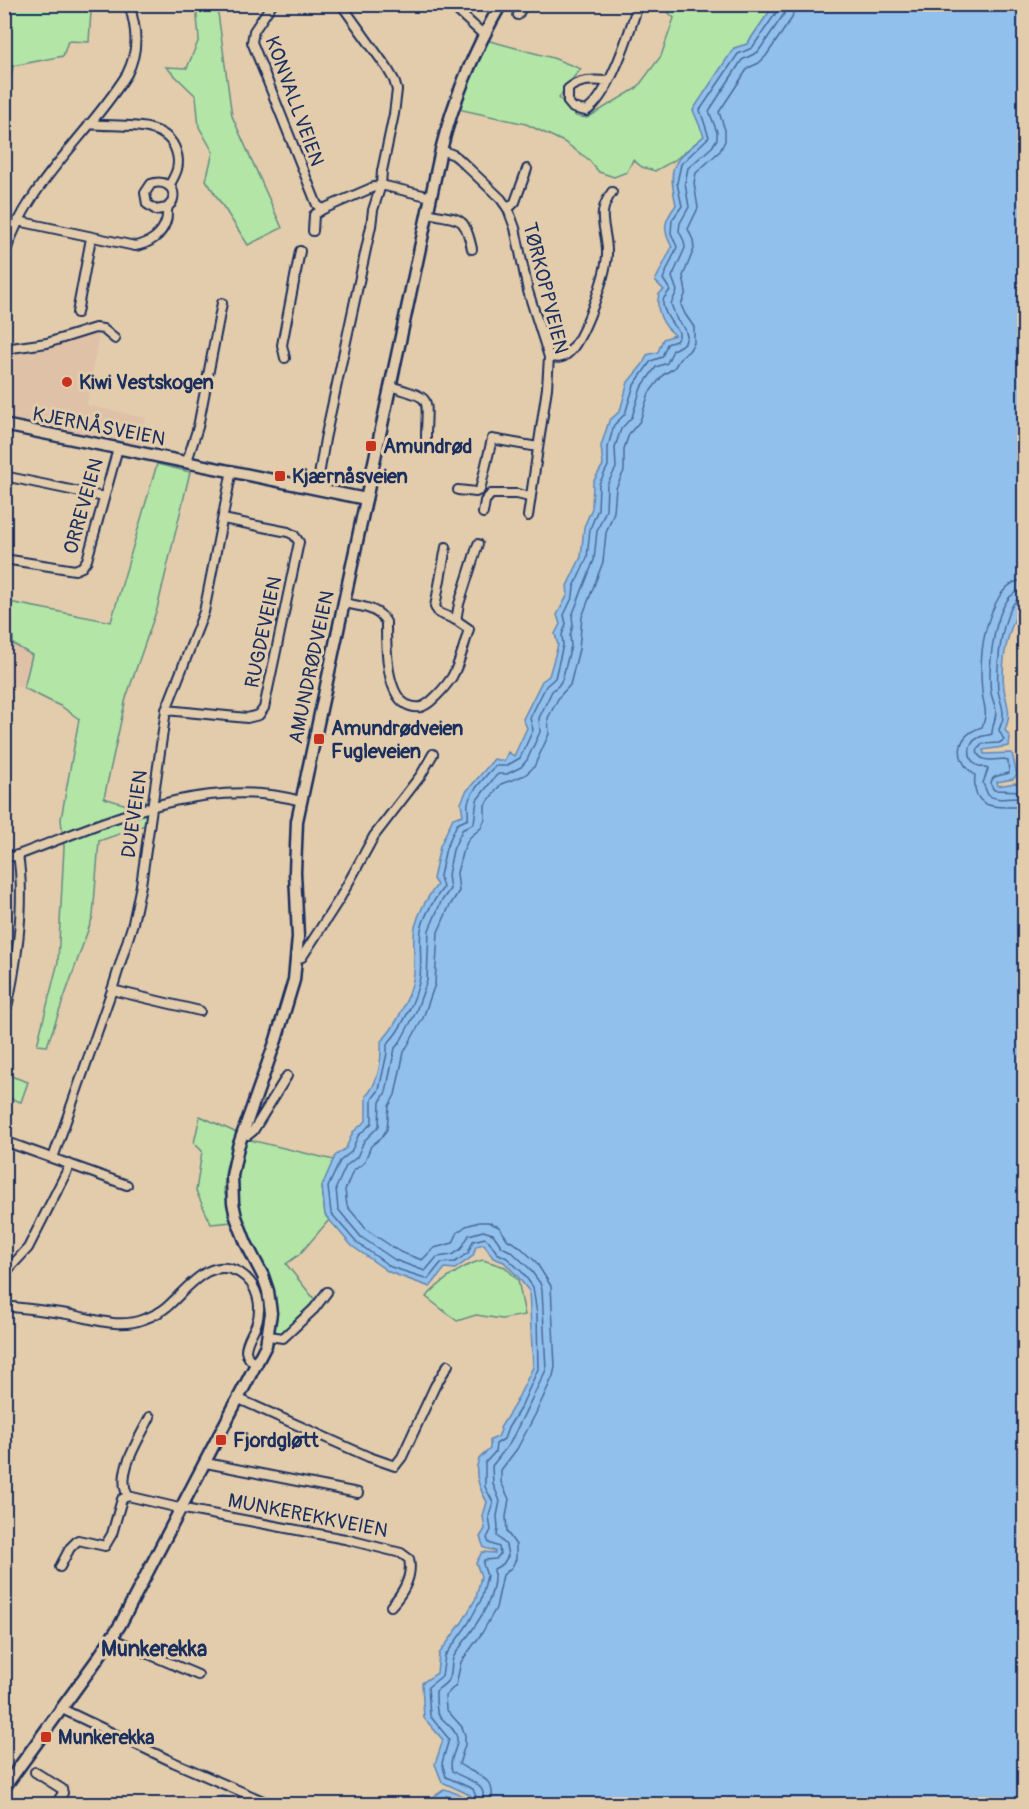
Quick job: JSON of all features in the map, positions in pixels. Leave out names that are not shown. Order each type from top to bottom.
[{"type":"main road","name":"AMUNDRØDVEIEN","points":[[257,1365],[269,1336],[272,1313],[263,1275],[239,1225],[233,1203],[234,1160],[289,1004],[297,959],[294,850],[301,801],[441,150],[449,116],[459,89],[501,4]]},
{"type":"main road","name":"KJERNÅSVEIEN","points":[[4,425],[366,499]]},
{"type":"main road","points":[[4,1788],[62,1709],[136,1597],[257,1365]]},
{"type":"street","points":[[4,257],[16,224],[38,188],[123,81],[134,61],[137,36],[129,4]]},
{"type":"street","name":"KONVALLVEIEN","points":[[272,4],[254,31],[253,47],[313,198],[317,205],[324,209]]},
{"type":"street","points":[[317,488],[325,439],[373,210],[381,185],[396,103],[396,86],[387,68],[340,4]]},
{"type":"street","points":[[450,4],[484,35]]},
{"type":"street","points":[[518,15],[524,4]]},
{"type":"street","points":[[608,81],[585,81],[575,84],[568,89],[569,104],[578,110],[586,111],[599,99],[608,81],[627,38],[638,4]]},
{"type":"street","points":[[89,124],[150,129],[165,133],[172,141],[178,160],[177,169],[169,186]]},
{"type":"street","name":"TØRKOPPVEIEN","points":[[441,150],[459,159],[495,192],[508,209],[515,228],[528,291],[549,357],[528,516]]},
{"type":"street","name":"TØRKOPPVEIEN","points":[[508,209],[515,202],[527,169]]},
{"type":"street","points":[[4,221],[129,246],[141,246],[154,238],[163,228],[168,216],[167,208],[173,198],[169,186],[163,182],[155,183],[147,188],[145,193],[147,204],[151,208],[156,210],[167,208]]},
{"type":"street","points":[[313,231],[314,214],[374,187],[381,185],[431,197]]},
{"type":"street","points":[[549,357],[561,358],[571,351],[597,295],[606,266],[607,253],[602,207],[612,192]]},
{"type":"street","points":[[428,213],[461,221],[467,229],[472,249]]},
{"type":"street","points":[[77,313],[91,238]]},
{"type":"street","points":[[285,358],[282,345],[300,250]]},
{"type":"street","name":"KJERNÅSVEIEN","points":[[187,462],[198,427],[222,303]]},
{"type":"street","points":[[4,349],[47,343],[99,328],[103,328],[116,339]]},
{"type":"street","points":[[390,386],[418,394],[425,400],[427,406],[426,439]]},
{"type":"street","points":[[458,490],[476,492],[480,490],[492,439],[538,447]]},
{"type":"street","name":"ORREVEIEN","points":[[4,559],[62,569],[80,569],[87,560],[118,448]]},
{"type":"street","name":"DUEVEIEN","points":[[53,1158],[112,990],[136,911],[166,710],[203,616],[232,470]]},
{"type":"street","points":[[4,476],[104,497]]},
{"type":"street","points":[[483,513],[484,501],[491,494],[517,494],[529,497]]},
{"type":"street","name":"RUGDEVEIEN","points":[[166,710],[248,718],[259,715],[264,708],[298,542],[294,535],[288,532],[223,519]]},
{"type":"street","points":[[456,620],[478,544]]},
{"type":"street","points":[[344,603],[372,609],[382,616],[386,622],[387,660],[396,691],[405,704],[416,708],[424,706],[442,691],[450,680],[469,629],[456,620],[439,613],[435,607],[446,547]]},
{"type":"street","name":"AMUNDRØDVEIEN","points":[[297,959],[302,957],[340,898],[374,836],[421,776],[433,754]]},
{"type":"street","points":[[4,858],[18,855],[152,806],[198,797],[231,794],[279,796],[301,801]]},
{"type":"street","points":[[4,1020],[15,961],[21,890],[18,855]]},
{"type":"street","points":[[112,990],[200,1011]]},
{"type":"street","points":[[242,1134],[248,1135],[253,1131],[288,1076]]},
{"type":"street","points":[[4,1141],[127,1185]]},
{"type":"street","points":[[4,1274],[28,1248],[70,1165]]},
{"type":"street","points":[[4,1306],[129,1324],[159,1312],[198,1277],[210,1270],[232,1269],[252,1282],[257,1293],[258,1319],[246,1352],[248,1358],[257,1365]]},
{"type":"street","points":[[269,1336],[283,1338],[314,1309],[327,1292]]},
{"type":"street","points":[[239,1399],[369,1457],[395,1466],[402,1457],[435,1386],[448,1365]]},
{"type":"street","points":[[60,1567],[70,1548],[78,1540],[105,1546],[112,1534],[122,1499],[128,1496],[124,1488],[126,1471],[135,1445],[150,1418]]},
{"type":"street","name":"MUNKEREKKVEIEN","points":[[206,1463],[358,1493]]},
{"type":"street","name":"MUNKEREKKVEIEN","points":[[128,1496],[182,1509],[298,1529],[401,1552],[409,1559],[410,1572],[404,1590],[391,1606]]},
{"type":"street","points":[[111,1638],[198,1675]]},
{"type":"street","points":[[62,1709],[173,1762],[270,1804]]},
{"type":"street","points":[[35,1772],[62,1789],[63,1793],[56,1804]]},
{"type":"shaded area","points":[[100,325],[87,405],[145,418],[141,446],[5,418],[4,350]]},
{"type":"shaded area","points":[[4,635],[13,636],[13,644],[32,655],[24,688],[5,685]]},
{"type":"green space","points":[[5,4],[74,5],[91,11],[89,42],[68,41],[63,56],[13,66],[5,110]]},
{"type":"green space","points":[[196,5],[223,5],[218,13],[232,116],[282,228],[248,245],[206,180],[213,152],[199,127],[196,96],[166,67],[187,68],[199,39]]},
{"type":"green space","points":[[664,5],[774,5],[747,44],[704,136],[675,160],[655,171],[642,167],[633,160],[627,172],[614,177],[599,172],[588,159],[564,142],[526,124],[458,109],[486,40],[553,58],[581,69],[559,98],[576,116],[587,118],[637,88],[661,56],[674,18]]},
{"type":"green space","points":[[157,464],[190,472],[157,609],[126,698],[104,798],[130,806],[147,801],[145,825],[99,841],[93,916],[47,1046],[37,1045],[58,962],[64,847],[61,819],[79,719],[62,707],[24,688],[32,655],[13,644],[13,636],[5,635],[4,601],[111,622]]},
{"type":"green space","points":[[5,1074],[28,1082],[21,1102],[5,1097]]},
{"type":"green space","points":[[200,1116],[237,1133],[226,1168],[224,1190],[232,1222],[211,1224],[196,1191],[202,1151],[194,1143]]},
{"type":"green space","points":[[246,1139],[334,1160],[322,1187],[325,1215],[329,1220],[300,1254],[286,1264],[315,1300],[281,1334],[272,1335],[274,1305],[271,1287],[260,1259],[248,1239],[237,1203],[236,1175]]},
{"type":"green space","points":[[483,1260],[505,1267],[518,1280],[525,1315],[502,1319],[476,1315],[457,1321],[426,1297],[459,1270]]},
{"type":"water","points":[[774,5],[1024,5],[1024,599],[1010,631],[1003,665],[1004,689],[1009,714],[1005,730],[1010,737],[1009,746],[983,750],[984,754],[1012,753],[1017,775],[1013,779],[997,782],[998,786],[1015,783],[1024,785],[1024,1804],[428,1804],[429,1800],[445,1789],[469,1798],[470,1795],[442,1782],[435,1764],[443,1740],[424,1718],[422,1683],[437,1673],[439,1654],[463,1621],[476,1598],[481,1576],[476,1563],[482,1552],[495,1553],[495,1551],[484,1548],[480,1537],[485,1529],[483,1516],[487,1502],[478,1481],[477,1464],[490,1449],[490,1440],[498,1437],[500,1428],[533,1367],[529,1291],[504,1262],[493,1258],[484,1244],[476,1246],[473,1256],[455,1269],[445,1268],[430,1287],[389,1272],[352,1246],[325,1215],[322,1186],[335,1156],[346,1148],[353,1132],[366,1121],[366,1096],[379,1070],[381,1041],[397,1020],[413,982],[415,927],[424,904],[437,885],[433,879],[440,846],[453,818],[463,815],[461,803],[466,792],[494,759],[504,761],[508,752],[514,756],[527,728],[523,719],[542,681],[549,676],[558,645],[555,634],[560,624],[557,615],[568,594],[567,586],[581,557],[584,527],[592,508],[593,482],[603,465],[601,446],[609,421],[620,411],[628,382],[643,364],[647,355],[658,352],[663,339],[675,335],[666,327],[661,317],[658,300],[659,294],[664,290],[655,281],[672,247],[666,225],[676,205],[672,180],[675,164],[704,136],[693,110],[734,48],[747,44]]},
{"type":"water","points":[[223,1796],[254,1804],[189,1804],[194,1801]]},
{"type":"place","name":"Kiwi Vestskogen","points":[[67,382]]},
{"type":"place","name":"Amundrød","points":[[371,446]]},
{"type":"place","name":"Kjærnåsveien","points":[[280,476]]},
{"type":"place","name":"Amundrødveien Fugleveien","points":[[319,739]]},
{"type":"place","name":"Fjordgløtt","points":[[221,1440]]},
{"type":"place","name":"Munkerekka","points":[[46,1737]]},
{"type":"district","name":"Munkerekka","points":[[154,1648]]}]
